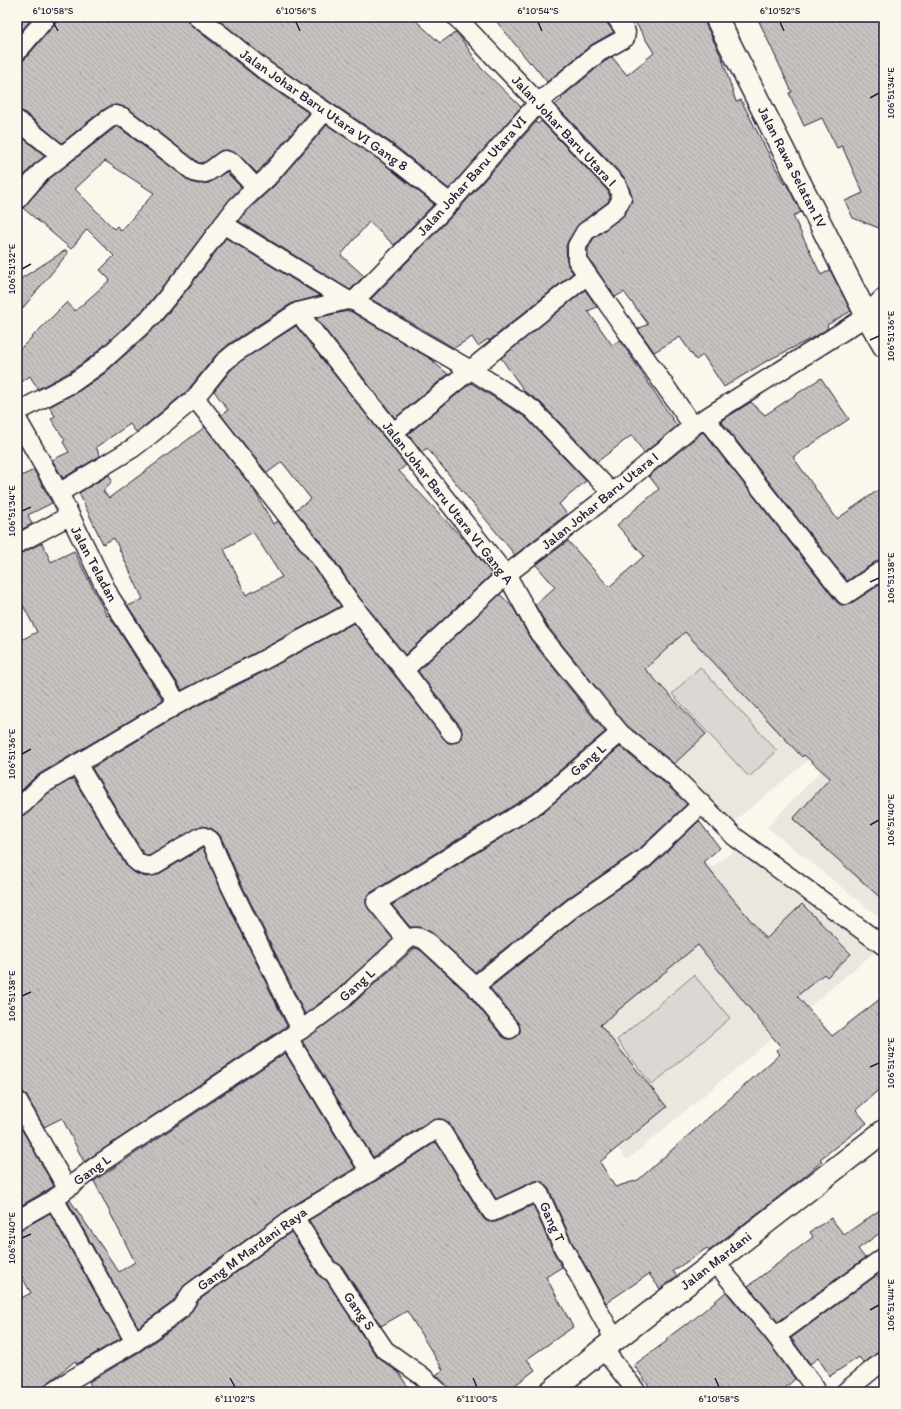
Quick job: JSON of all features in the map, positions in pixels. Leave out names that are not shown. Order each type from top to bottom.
[{"type":"street","points":[[17,52],[47,17]]},
{"type":"street","name":"Jalan Johar Baru Utara VI Gang 8","points":[[197,17],[264,70],[324,112],[344,123],[384,151],[450,203]]},
{"type":"street","name":"Jalan Johar Baru Utara I","points":[[456,17],[617,185],[622,198],[616,209],[585,232],[577,246],[577,260],[699,422]]},
{"type":"street","name":"Jalan Rawa Selatan IV","points":[[716,17],[867,316]]},
{"type":"street","name":"Jalan Johar Baru Utara VI","points":[[351,300],[450,203],[538,103],[598,53],[625,38],[626,32],[619,21]]},
{"type":"street","points":[[17,412],[74,382],[98,365],[152,316],[183,278],[237,206],[267,178],[324,112]]},
{"type":"street","points":[[17,200],[41,172],[115,115],[123,117],[194,172],[200,175],[207,173],[217,164],[225,160],[233,163],[256,188]]},
{"type":"street","points":[[17,120],[62,156]]},
{"type":"street","points":[[223,224],[470,370],[532,409],[612,493]]},
{"type":"street","points":[[394,432],[587,275]]},
{"type":"street","points":[[59,494],[133,448],[195,398],[223,363],[235,353],[298,312],[351,300]]},
{"type":"street","points":[[884,300],[867,316],[884,346]]},
{"type":"street","name":"Jalan Johar Baru Utara VI Gang A","points":[[298,312],[506,575],[539,632],[620,733],[673,776],[735,836],[884,946]]},
{"type":"street","name":"Jalan Johar Baru Utara I","points":[[404,670],[506,575],[612,493],[699,422],[867,316]]},
{"type":"street","points":[[195,398],[320,558],[351,603],[452,733]]},
{"type":"street","name":"Jalan Teladan","points":[[17,419],[59,494],[110,597],[178,704]]},
{"type":"street","points":[[699,422],[845,595],[884,569]]},
{"type":"street","points":[[17,544],[69,516]]},
{"type":"street","points":[[17,807],[23,804],[42,786],[178,704],[260,662],[356,609]]},
{"type":"street","name":"Gang L","points":[[17,1220],[61,1194],[96,1166],[295,1034],[343,1000],[355,987],[408,940],[376,902],[538,803],[620,733]]},
{"type":"street","points":[[77,764],[138,864],[147,867],[152,866],[202,836],[211,841],[295,1034],[370,1172]]},
{"type":"street","points":[[475,986],[575,906],[645,858],[702,804]]},
{"type":"street","points":[[408,940],[414,936],[426,941],[475,986],[510,1029]]},
{"type":"street","points":[[17,1100],[61,1194],[135,1342]]},
{"type":"street","name":"Gang M Mardani Raya","points":[[52,1392],[72,1386],[181,1309],[191,1293],[294,1217],[370,1172],[433,1130],[440,1129]]},
{"type":"street","name":"Gang T","points":[[440,1129],[492,1212],[538,1191],[563,1247],[611,1334],[608,1344]]},
{"type":"street","name":"Jalan Mardani","points":[[550,1392],[608,1344],[884,1131]]},
{"type":"street","name":"Gang S","points":[[294,1217],[328,1270],[333,1272],[385,1350],[422,1376],[439,1392]]},
{"type":"street","points":[[776,1336],[884,1257]]},
{"type":"street","points":[[715,1262],[776,1336],[815,1388],[816,1392]]},
{"type":"street","points":[[608,1344],[637,1392]]},
{"type":"street","points":[[845,1392],[884,1360]]},
{"type":"shaded area","points":[[684,556],[845,730],[726,828],[679,783],[565,662]]},
{"type":"shaded area","points":[[700,667],[777,751],[749,777],[672,694]]},
{"type":"shaded area","points":[[870,720],[884,732],[884,921],[767,827]]},
{"type":"shaded area","points":[[746,842],[878,949],[627,1160],[512,1013],[703,859],[712,867]]},
{"type":"shaded area","points":[[694,975],[730,1018],[652,1085],[617,1040]]},
{"type":"building","points":[[17,17],[33,17],[17,36]]},
{"type":"building","points":[[57,17],[187,17],[188,22],[191,25],[257,78],[309,113],[257,173],[240,156],[228,150],[220,151],[205,162],[199,163],[129,109],[118,105],[110,106],[101,111],[62,143],[24,112],[17,110],[17,62],[21,62],[25,59],[55,24]]},
{"type":"building","points":[[215,17],[412,17],[440,43],[456,32],[481,68],[521,107],[449,189],[390,142],[270,62]]},
{"type":"building","points":[[493,17],[606,17],[607,23],[614,32],[591,45],[547,82]]},
{"type":"building","points":[[629,17],[704,17],[705,23],[722,58],[736,102],[741,100],[784,184],[786,183],[801,212],[793,216],[821,275],[830,270],[851,311],[827,325],[828,328],[820,334],[765,362],[724,387],[703,355],[696,360],[680,337],[654,352],[638,329],[648,324],[624,292],[615,297],[588,257],[588,249],[593,239],[625,214],[631,203],[632,195],[625,178],[555,105],[562,99],[561,98],[612,57],[627,75],[654,53],[634,20],[632,22]]},
{"type":"building","points":[[757,17],[884,17],[884,230],[853,218],[845,201],[863,193],[842,146],[837,148],[822,118],[804,126],[789,93],[792,92]]},
{"type":"building","points":[[541,121],[608,191],[610,197],[608,202],[579,224],[568,241],[566,246],[567,260],[568,266],[573,273],[489,341],[488,339],[478,346],[472,337],[454,348],[371,299],[458,210],[536,122],[538,124]]},
{"type":"building","points":[[327,125],[378,159],[434,204],[394,245],[369,222],[341,255],[364,276],[350,290],[239,221],[245,213],[275,185]]},
{"type":"building","points":[[117,126],[191,182],[198,184],[209,183],[226,172],[241,187],[229,200],[175,272],[144,309],[91,357],[68,373],[38,389],[30,376],[17,385],[17,352],[67,302],[75,311],[110,280],[100,270],[114,256],[87,229],[71,249],[23,208],[48,180]],"holes":[[[105,161],[154,193],[121,231],[117,226],[114,229],[75,189]]]},
{"type":"building","points":[[17,133],[45,156],[33,165],[17,184]]},
{"type":"building","points":[[226,238],[320,296],[292,303],[229,344],[215,356],[187,391],[143,427],[136,432],[130,424],[96,447],[100,456],[63,478],[52,460],[69,452],[63,442],[65,440],[51,419],[55,416],[49,407],[79,391],[104,374],[159,324],[191,285]]},
{"type":"building","points":[[66,250],[68,253],[17,315],[17,281]]},
{"type":"building","points":[[585,290],[597,307],[588,311],[612,345],[620,340],[677,426],[644,453],[632,435],[597,462],[540,402],[525,392],[501,358]]},
{"type":"building","points":[[348,311],[434,361],[433,362],[448,374],[395,418],[316,318]]},
{"type":"building","points":[[296,326],[406,465],[399,471],[470,546],[492,574],[405,655],[359,597],[329,552],[295,510],[311,499],[282,462],[267,473],[221,415],[228,410],[214,391],[231,370],[241,361]]},
{"type":"building","points":[[821,378],[849,419],[793,457],[837,519],[884,486],[884,559],[878,560],[847,581],[721,421],[751,402],[765,415]]},
{"type":"building","points":[[471,383],[525,417],[586,481],[559,504],[567,514],[515,555],[427,448],[422,452],[408,434]]},
{"type":"building","points":[[205,427],[254,490],[273,524],[278,521],[312,564],[341,606],[255,653],[182,690],[128,606],[143,599],[114,538],[103,544],[79,493],[109,475],[112,481],[103,491],[109,498]],"holes":[[[253,532],[282,577],[246,595],[224,549]]]},
{"type":"building","points":[[703,432],[837,602],[841,605],[850,604],[884,582],[884,901],[793,819],[830,778],[804,755],[802,757],[685,632],[645,669],[706,734],[674,764],[627,726],[548,627],[535,605],[555,587],[536,565],[568,541],[609,587],[644,556],[617,525],[659,489],[649,476]]},
{"type":"building","points":[[34,470],[52,503],[28,515],[32,524],[17,532],[17,478]]},
{"type":"building","points":[[42,543],[51,562],[74,551],[107,616],[109,615],[163,701],[36,776],[17,795],[17,642],[37,632],[17,594],[17,554]]},
{"type":"building","points":[[500,594],[514,609],[531,640],[605,732],[532,794],[370,893],[366,898],[368,908],[393,939],[336,991],[305,1014],[218,833],[211,828],[201,826],[149,856],[146,855],[143,853],[92,768],[183,713],[354,623],[444,739],[448,743],[458,742],[462,737],[461,727],[418,671]]},
{"type":"building","points":[[620,747],[666,784],[687,804],[638,850],[568,898],[475,972],[431,932],[419,927],[410,927],[392,905],[543,812]]},
{"type":"building","points":[[73,778],[126,865],[135,873],[146,877],[157,875],[203,848],[221,890],[287,1026],[84,1162],[62,1118],[44,1127],[26,1095],[22,1091],[17,1090],[17,817],[28,813],[48,793]]},
{"type":"building","points":[[699,821],[720,848],[703,862],[766,939],[802,904],[851,954],[827,977],[824,974],[797,996],[832,1036],[884,996],[884,1085],[856,1110],[867,1123],[820,1159],[822,1161],[804,1177],[709,1251],[707,1248],[673,1271],[677,1276],[660,1289],[649,1274],[606,1303],[572,1242],[548,1187],[544,1183],[534,1181],[496,1199],[449,1123],[440,1119],[431,1120],[373,1157],[302,1041],[349,1007],[415,948],[420,950],[467,993],[502,1036],[506,1039],[516,1037],[520,1032],[518,1023],[490,988],[581,914],[651,867]],"holes":[[[698,945],[780,1046],[776,1050],[780,1054],[638,1180],[615,1187],[600,1162],[667,1107],[600,1025]]]},
{"type":"building","points":[[285,1053],[355,1168],[288,1209],[185,1285],[173,1302],[138,1327],[68,1202],[70,1200],[119,1272],[135,1262],[94,1181]]},
{"type":"building","points":[[17,1121],[54,1186],[17,1208]]},
{"type":"building","points":[[436,1142],[486,1221],[496,1222],[533,1205],[553,1251],[562,1267],[546,1277],[573,1327],[527,1359],[535,1370],[506,1392],[449,1392],[446,1385],[436,1375],[443,1370],[407,1311],[381,1326],[342,1266],[335,1262],[309,1220],[376,1181]]},
{"type":"building","points":[[884,1207],[884,1230],[858,1249],[865,1258],[778,1322],[748,1286],[813,1237],[810,1232],[831,1218],[844,1235]]},
{"type":"building","points":[[50,1213],[121,1338],[77,1364],[75,1361],[37,1392],[17,1392],[17,1300],[31,1293],[17,1268],[17,1230],[22,1229]]},
{"type":"building","points":[[291,1232],[319,1276],[326,1280],[376,1356],[399,1373],[411,1392],[95,1392],[89,1382],[141,1351],[187,1318],[199,1300]]},
{"type":"building","points":[[877,1275],[884,1285],[884,1348],[864,1363],[859,1357],[830,1376],[818,1358],[810,1364],[791,1338]]},
{"type":"building","points":[[726,1292],[768,1342],[795,1379],[781,1392],[653,1392],[634,1365],[667,1341],[666,1339],[686,1324],[687,1325]]},
{"type":"building","points":[[418,1387],[424,1392],[411,1392]]}]
